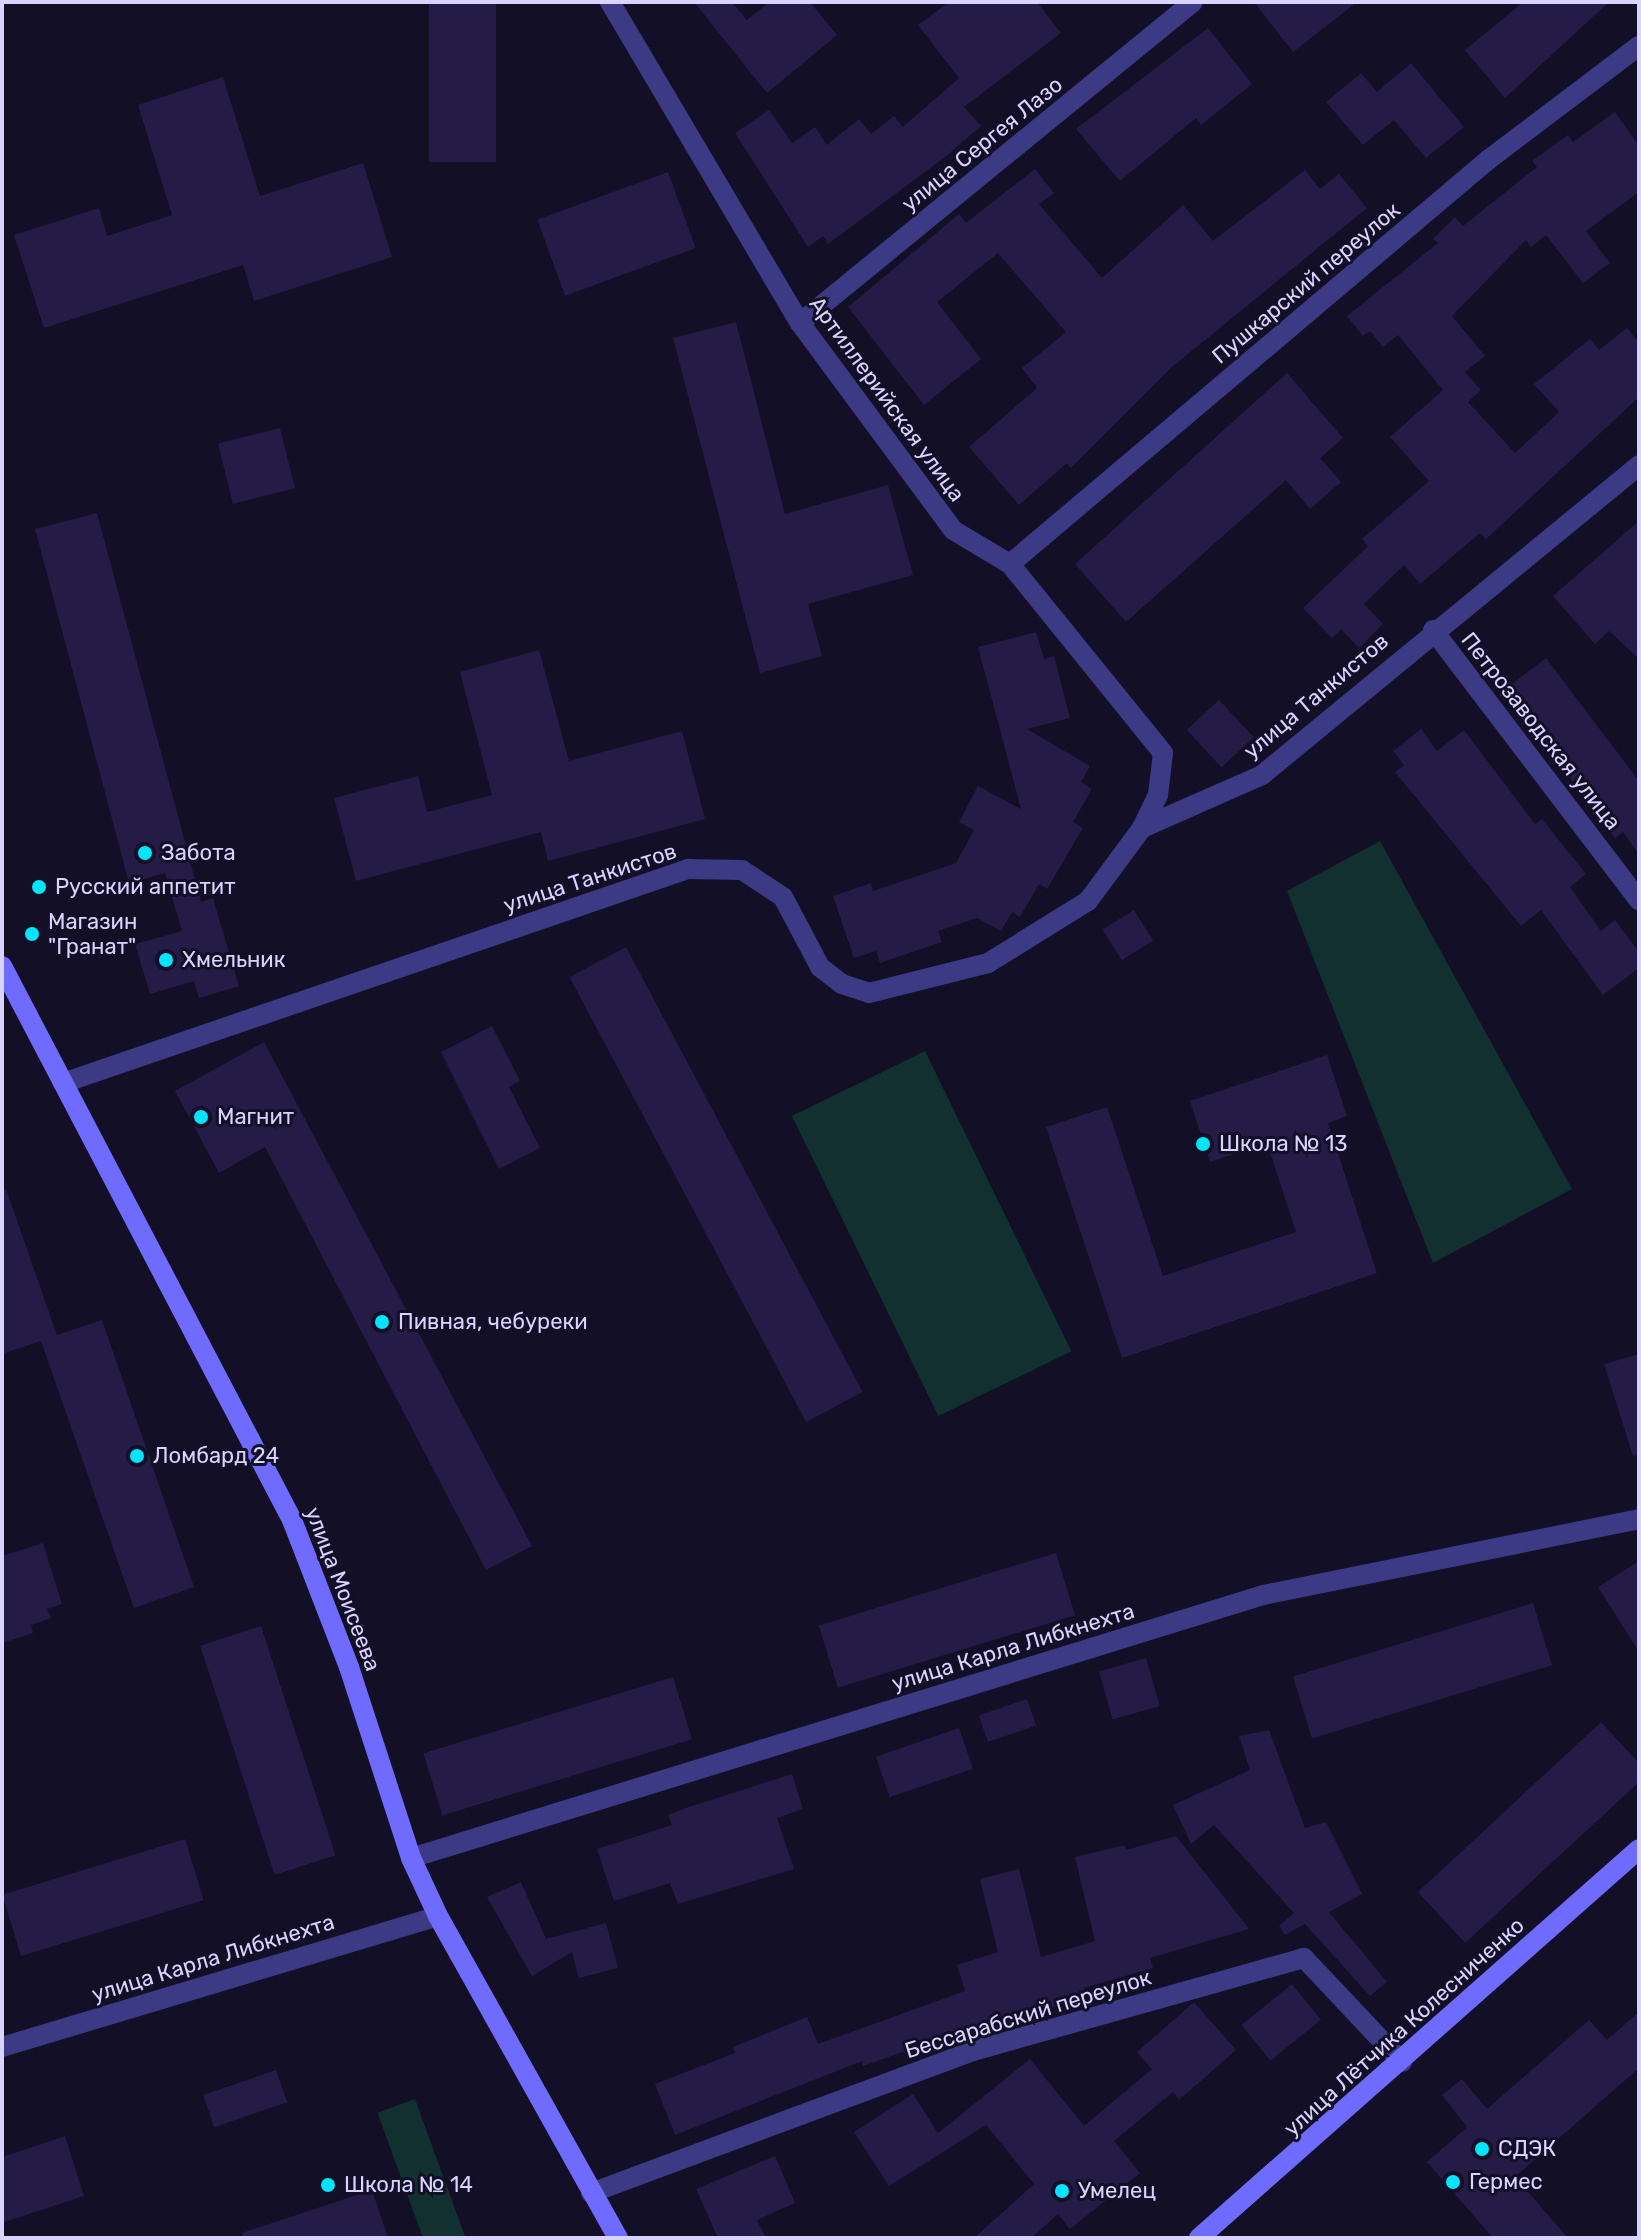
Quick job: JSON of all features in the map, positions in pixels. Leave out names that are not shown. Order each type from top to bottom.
[{"type":"street","name":"улица Сергея Лазо","points":[[800,323],[1193,2]]},
{"type":"street","name":"Артиллерийская улица","points":[[616,5],[800,323],[953,530],[1010,564],[1163,753],[1158,795],[1142,828]]},
{"type":"street","name":"Пушкарский переулок","points":[[1010,564],[1488,160],[1639,46]]},
{"type":"street","name":"улица Танкистов","points":[[63,1083],[688,869],[742,870],[783,897],[820,967],[842,984],[869,993],[928,982],[988,963],[1088,901],[1142,828],[1262,775],[1433,630],[1639,465]]},
{"type":"street","name":"Петрозаводская улица","points":[[1433,630],[1639,900]]},
{"type":"street","name":"улица Моисеева","points":[[2,966],[292,1520],[349,1667],[411,1858],[438,1916],[618,2238]]},
{"type":"street","name":"улица Карла Либкнехта","points":[[411,1858],[1263,1595],[1639,1519]]},
{"type":"street","name":"улица Лётчика Колесниченко","points":[[1199,2238],[1402,2062],[1639,1849]]},
{"type":"street","name":"улица Карла Либкнехта","points":[[2,2047],[438,1916]]},
{"type":"street","name":"Бессарабский переулок","points":[[591,2193],[973,2051],[1304,1958],[1402,2062]]},
{"type":"green space","points":[[1380,841],[1572,1189],[1433,1263],[1287,891]]},
{"type":"green space","points":[[925,1051],[1071,1351],[938,1416],[792,1116]]},
{"type":"green space","points":[[415,2099],[466,2238],[423,2238],[377,2113]]},
{"type":"building","points":[[429,2],[496,2],[496,162],[429,162]]},
{"type":"building","points":[[694,2],[732,2],[747,20],[769,2],[810,2],[837,35],[767,93]]},
{"type":"building","points":[[949,2],[1037,2],[1061,33],[964,107],[981,126],[945,157],[828,244],[823,236],[808,247],[735,133],[769,110],[792,143],[815,127],[827,145],[859,119],[871,134],[894,116],[903,127],[959,78],[918,25]]},
{"type":"building","points":[[1254,2],[1357,2],[1293,52]]},
{"type":"building","points":[[1523,2],[1609,2],[1505,98],[1465,50]]},
{"type":"building","points":[[1208,28],[1252,84],[1201,125],[1196,118],[1120,181],[1076,129]]},
{"type":"building","points":[[1411,63],[1464,127],[1426,158],[1394,120],[1363,145],[1326,102],[1361,73],[1377,92]]},
{"type":"building","points":[[223,77],[260,196],[363,163],[392,257],[254,301],[243,265],[44,328],[14,235],[99,208],[107,236],[172,215],[138,105]]},
{"type":"building","points":[[1615,112],[1639,146],[1639,192],[1586,231],[1610,263],[1583,283],[1546,235],[1531,247],[1526,240],[1452,316],[1485,356],[1465,372],[1481,390],[1468,402],[1515,453],[1559,412],[1534,384],[1590,339],[1599,350],[1627,328],[1639,343],[1639,397],[1486,539],[1480,533],[1420,584],[1404,565],[1364,604],[1383,624],[1359,648],[1341,629],[1332,638],[1303,608],[1368,546],[1362,539],[1429,481],[1390,437],[1443,390],[1398,335],[1383,347],[1370,331],[1363,336],[1347,316],[1438,243],[1433,239],[1455,217],[1463,226],[1537,167],[1532,161],[1568,135],[1573,142]]},
{"type":"building","points":[[1035,169],[1054,193],[1039,204],[1102,278],[1183,205],[1213,241],[1305,170],[1320,189],[1339,174],[1367,208],[1172,367],[1071,468],[1067,463],[1019,505],[969,447],[1037,388],[1022,368],[1066,332],[998,253],[937,302],[981,359],[924,405],[848,307],[959,214],[966,223]]},
{"type":"building","points":[[668,172],[696,248],[565,296],[537,220]]},
{"type":"building","points":[[736,322],[785,514],[888,485],[913,575],[808,604],[822,656],[760,673],[673,338]]},
{"type":"building","points":[[1287,373],[1343,438],[1320,458],[1341,482],[1310,509],[1286,480],[1126,622],[1075,564]]},
{"type":"building","points":[[280,428],[295,488],[233,504],[218,443]]},
{"type":"building","points":[[97,513],[201,902],[213,898],[239,986],[199,998],[194,981],[150,994],[135,944],[182,931],[165,873],[129,883],[35,529]]},
{"type":"building","points":[[1639,521],[1639,659],[1609,631],[1595,644],[1553,596]]},
{"type":"building","points":[[1036,632],[1044,659],[1054,656],[1070,718],[1027,729],[1090,766],[1081,782],[1092,789],[1073,822],[1083,828],[1047,889],[1039,884],[1020,917],[1012,912],[1001,931],[977,918],[938,931],[942,942],[880,963],[876,951],[854,958],[833,896],[871,883],[873,891],[956,863],[974,830],[959,822],[978,786],[1021,809],[978,647]]},
{"type":"building","points":[[539,650],[569,761],[682,731],[705,819],[548,861],[541,832],[356,881],[334,798],[418,776],[427,812],[492,795],[460,672]]},
{"type":"building","points":[[1546,658],[1639,781],[1639,854],[1623,832],[1615,838],[1504,690]]},
{"type":"building","points":[[1219,700],[1254,737],[1222,767],[1187,730]]},
{"type":"building","points":[[1421,729],[1437,751],[1464,730],[1535,824],[1542,819],[1586,874],[1570,887],[1601,931],[1615,920],[1639,952],[1639,968],[1603,995],[1541,910],[1521,926],[1395,772],[1404,765],[1393,751]]},
{"type":"building","points":[[1134,910],[1153,941],[1122,960],[1103,930]]},
{"type":"building","points":[[626,947],[863,1392],[806,1422],[569,977]]},
{"type":"building","points":[[492,1026],[520,1081],[509,1087],[540,1148],[499,1169],[441,1052]]},
{"type":"building","points":[[264,1042],[532,1546],[486,1570],[265,1147],[219,1173],[175,1091]]},
{"type":"building","points":[[1327,1055],[1347,1116],[1328,1123],[1377,1273],[1122,1358],[1046,1127],[1107,1107],[1163,1276],[1296,1232],[1267,1143],[1210,1162],[1190,1101]]},
{"type":"building","points":[[6,1189],[57,1335],[102,1320],[194,1587],[134,1608],[41,1341],[2,1354],[2,1190]]},
{"type":"building","points":[[1639,1354],[1639,1455],[1633,1456],[1604,1364]]},
{"type":"building","points":[[43,1543],[62,1604],[47,1609],[51,1618],[31,1625],[33,1633],[2,1643],[2,1556]]},
{"type":"building","points":[[1056,1553],[1075,1615],[838,1688],[819,1626]]},
{"type":"building","points":[[1639,1561],[1639,1652],[1598,1587]]},
{"type":"building","points":[[1533,1603],[1552,1665],[1312,1739],[1293,1676]]},
{"type":"building","points":[[261,1626],[335,1855],[275,1875],[200,1646]]},
{"type":"building","points":[[1146,1658],[1160,1706],[1113,1720],[1099,1672]]},
{"type":"building","points":[[673,1677],[692,1739],[442,1815],[423,1753]]},
{"type":"building","points":[[1027,1699],[1036,1725],[988,1742],[979,1716]]},
{"type":"building","points":[[1601,1722],[1639,1763],[1639,1782],[1465,1943],[1418,1892]]},
{"type":"building","points":[[959,1728],[973,1769],[890,1797],[876,1757]]},
{"type":"building","points":[[1269,1730],[1305,1828],[1326,1822],[1362,1894],[1329,1912],[1387,1982],[1370,1996],[1305,1924],[1285,1935],[1279,1926],[1294,1913],[1214,1825],[1191,1844],[1173,1805],[1250,1770],[1239,1736]]},
{"type":"building","points":[[792,1774],[803,1809],[777,1818],[794,1869],[678,1904],[670,1883],[614,1901],[597,1849],[672,1825],[668,1815]]},
{"type":"building","points":[[1176,1836],[1249,1929],[1150,1958],[1153,1968],[1084,1988],[1086,1997],[1033,2014],[1030,2007],[863,2066],[862,2061],[675,2135],[655,2084],[735,2053],[733,2047],[807,2017],[818,2044],[965,1991],[957,1965],[998,1952],[980,1879],[1019,1869],[1041,1957],[1095,1941],[1075,1857],[1125,1845],[1126,1850]]},
{"type":"building","points":[[185,1839],[204,1900],[21,1956],[2,1895]]},
{"type":"building","points":[[521,1882],[546,1939],[606,1923],[618,1968],[579,1978],[572,1952],[532,1976],[487,1897]]},
{"type":"building","points":[[1292,1984],[1321,2020],[1270,2061],[1241,2025]]},
{"type":"building","points":[[1194,2002],[1236,2050],[1179,2100],[1173,2092],[1114,2141],[1140,2173],[1070,2229],[1058,2214],[1031,2238],[974,2238],[1034,2184],[986,2125],[889,2186],[854,2132],[913,2094],[938,2133],[1030,2059],[1084,2126],[1152,2069],[1137,2052]]},
{"type":"building","points":[[1639,2012],[1639,2068],[1515,2177],[1568,2238],[1493,2238],[1427,2162],[1467,2127],[1442,2095],[1462,2079],[1487,2109],[1589,2020],[1607,2040]]},
{"type":"building","points":[[276,2070],[287,2102],[214,2127],[203,2095]]},
{"type":"building","points":[[65,2136],[84,2196],[2,2223],[2,2157]]},
{"type":"building","points":[[775,2156],[795,2203],[757,2220],[766,2238],[718,2238],[696,2189]]},
{"type":"building","points":[[372,2190],[388,2238],[243,2238],[242,2233]]},
{"type":"place","name":"Забота","points":[[145,853]]},
{"type":"place","name":"Русский аппетит","points":[[39,887]]},
{"type":"place","name":"Магазин \"Гранат\"","points":[[32,934]]},
{"type":"place","name":"Хмельник","points":[[166,960]]},
{"type":"place","name":"Магнит","points":[[201,1117]]},
{"type":"place","name":"Школа № 13","points":[[1203,1144]]},
{"type":"place","name":"Пивная, чебуреки","points":[[382,1322]]},
{"type":"place","name":"Ломбард 24","points":[[137,1456]]},
{"type":"place","name":"СДЭК","points":[[1482,2149]]},
{"type":"place","name":"Гермес","points":[[1453,2182]]},
{"type":"place","name":"Школа № 14","points":[[328,2185]]},
{"type":"place","name":"Умелец","points":[[1062,2191]]}]
